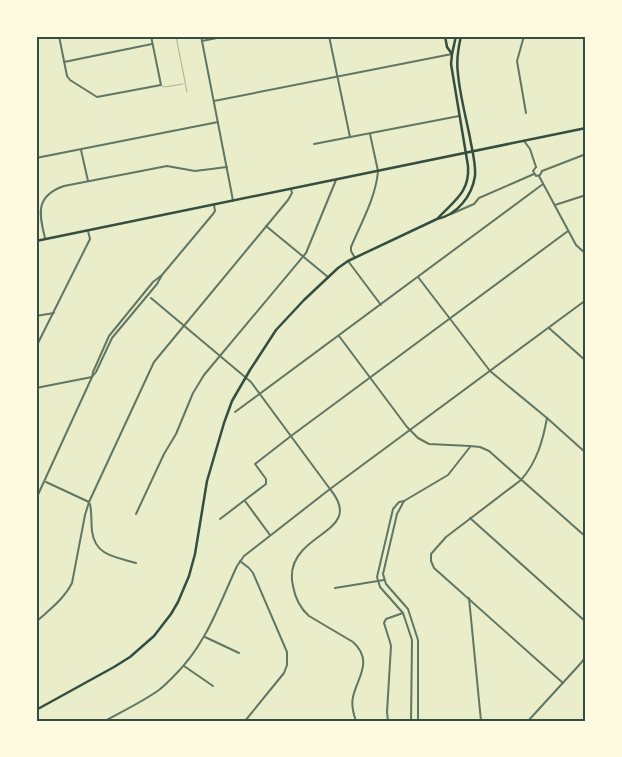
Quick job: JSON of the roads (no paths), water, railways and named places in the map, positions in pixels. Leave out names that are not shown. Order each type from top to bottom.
[{"type":"main road","points":[[445,36],[447,47],[452,54]]},
{"type":"main road","points":[[437,219],[452,205],[464,188],[468,178],[466,153],[451,64],[456,36]]},
{"type":"main road","points":[[36,710],[130,657],[154,636],[171,614],[184,590],[191,571],[207,481],[224,423],[232,402],[266,343],[276,330],[348,261],[445,217],[460,207],[471,190],[475,171],[457,72],[461,36]]},
{"type":"main road","points":[[36,241],[586,128]]},
{"type":"street","points":[[59,36],[67,76],[70,80],[97,97],[161,85],[151,36]]},
{"type":"street","points":[[201,36],[232,201]]},
{"type":"street","points":[[202,41],[227,36]]},
{"type":"street","points":[[329,36],[350,138]]},
{"type":"street","points":[[524,36],[517,62],[526,113]]},
{"type":"street","points":[[64,62],[152,44]]},
{"type":"street","points":[[214,101],[452,54]]},
{"type":"street","points":[[314,144],[459,116]]},
{"type":"street","points":[[36,158],[218,122]]},
{"type":"street","points":[[354,258],[351,247],[374,193],[378,171],[370,133]]},
{"type":"street","points":[[524,141],[542,171]]},
{"type":"street","points":[[81,149],[88,182]]},
{"type":"street","points":[[539,176],[542,174],[542,171],[586,154]]},
{"type":"street","points":[[45,240],[40,210],[48,195],[56,189],[167,166],[195,171],[227,167]]},
{"type":"street","points":[[445,217],[474,204],[480,198],[534,174],[534,170],[539,168]]},
{"type":"street","points":[[534,174],[539,176],[576,245],[586,254]]},
{"type":"street","points":[[136,514],[166,449],[176,434],[193,393],[204,375],[306,253],[336,180]]},
{"type":"street","points":[[235,412],[543,184]]},
{"type":"street","points":[[36,622],[64,596],[72,582],[89,502],[154,362],[291,196],[291,189]]},
{"type":"street","points":[[554,205],[586,194]]},
{"type":"street","points":[[36,499],[112,338],[213,214],[215,211],[214,205]]},
{"type":"street","points":[[266,226],[329,278]]},
{"type":"street","points":[[36,347],[90,239],[88,231]]},
{"type":"street","points":[[220,519],[266,484],[267,482],[256,464],[568,231]]},
{"type":"street","points":[[348,261],[381,305]]},
{"type":"street","points":[[418,277],[490,371],[586,453]]},
{"type":"street","points":[[151,298],[246,377],[337,498],[340,511],[336,523],[307,546],[298,556],[292,571],[292,584],[303,611],[358,647],[363,662],[361,676],[353,697],[352,708],[356,721]]},
{"type":"street","points":[[105,721],[161,689],[196,652],[244,556],[330,488],[586,300]]},
{"type":"street","points":[[36,316],[54,312]]},
{"type":"street","points":[[548,328],[586,361]]},
{"type":"street","points":[[339,336],[418,438],[428,444],[480,447],[489,452],[586,537]]},
{"type":"street","points":[[36,388],[92,377]]},
{"type":"street","points":[[547,418],[538,454],[526,474],[521,480],[446,537],[431,554],[431,561],[434,568],[563,683]]},
{"type":"street","points":[[411,721],[412,640],[403,613],[380,587],[377,577],[393,508],[399,502],[404,501],[448,475],[470,446]]},
{"type":"street","points":[[45,482],[89,502]]},
{"type":"street","points":[[244,501],[270,535]]},
{"type":"street","points":[[404,501],[396,514],[383,574],[386,584],[408,609],[418,640],[418,721]]},
{"type":"street","points":[[89,502],[92,513],[93,538],[100,550],[105,554],[136,563]]},
{"type":"street","points":[[470,518],[586,622]]},
{"type":"street","points":[[240,561],[253,573],[288,660],[284,673],[245,721]]},
{"type":"street","points":[[335,588],[384,580]]},
{"type":"street","points":[[469,598],[481,721]]},
{"type":"street","points":[[388,721],[386,712],[391,646],[384,623],[386,619],[403,613]]},
{"type":"street","points":[[205,637],[239,654]]},
{"type":"street","points":[[528,721],[586,656]]},
{"type":"street","points":[[184,666],[213,686]]},
{"type":"lane","points":[[176,36],[186,92]]},
{"type":"lane","points":[[161,85],[165,87],[185,83]]}]
